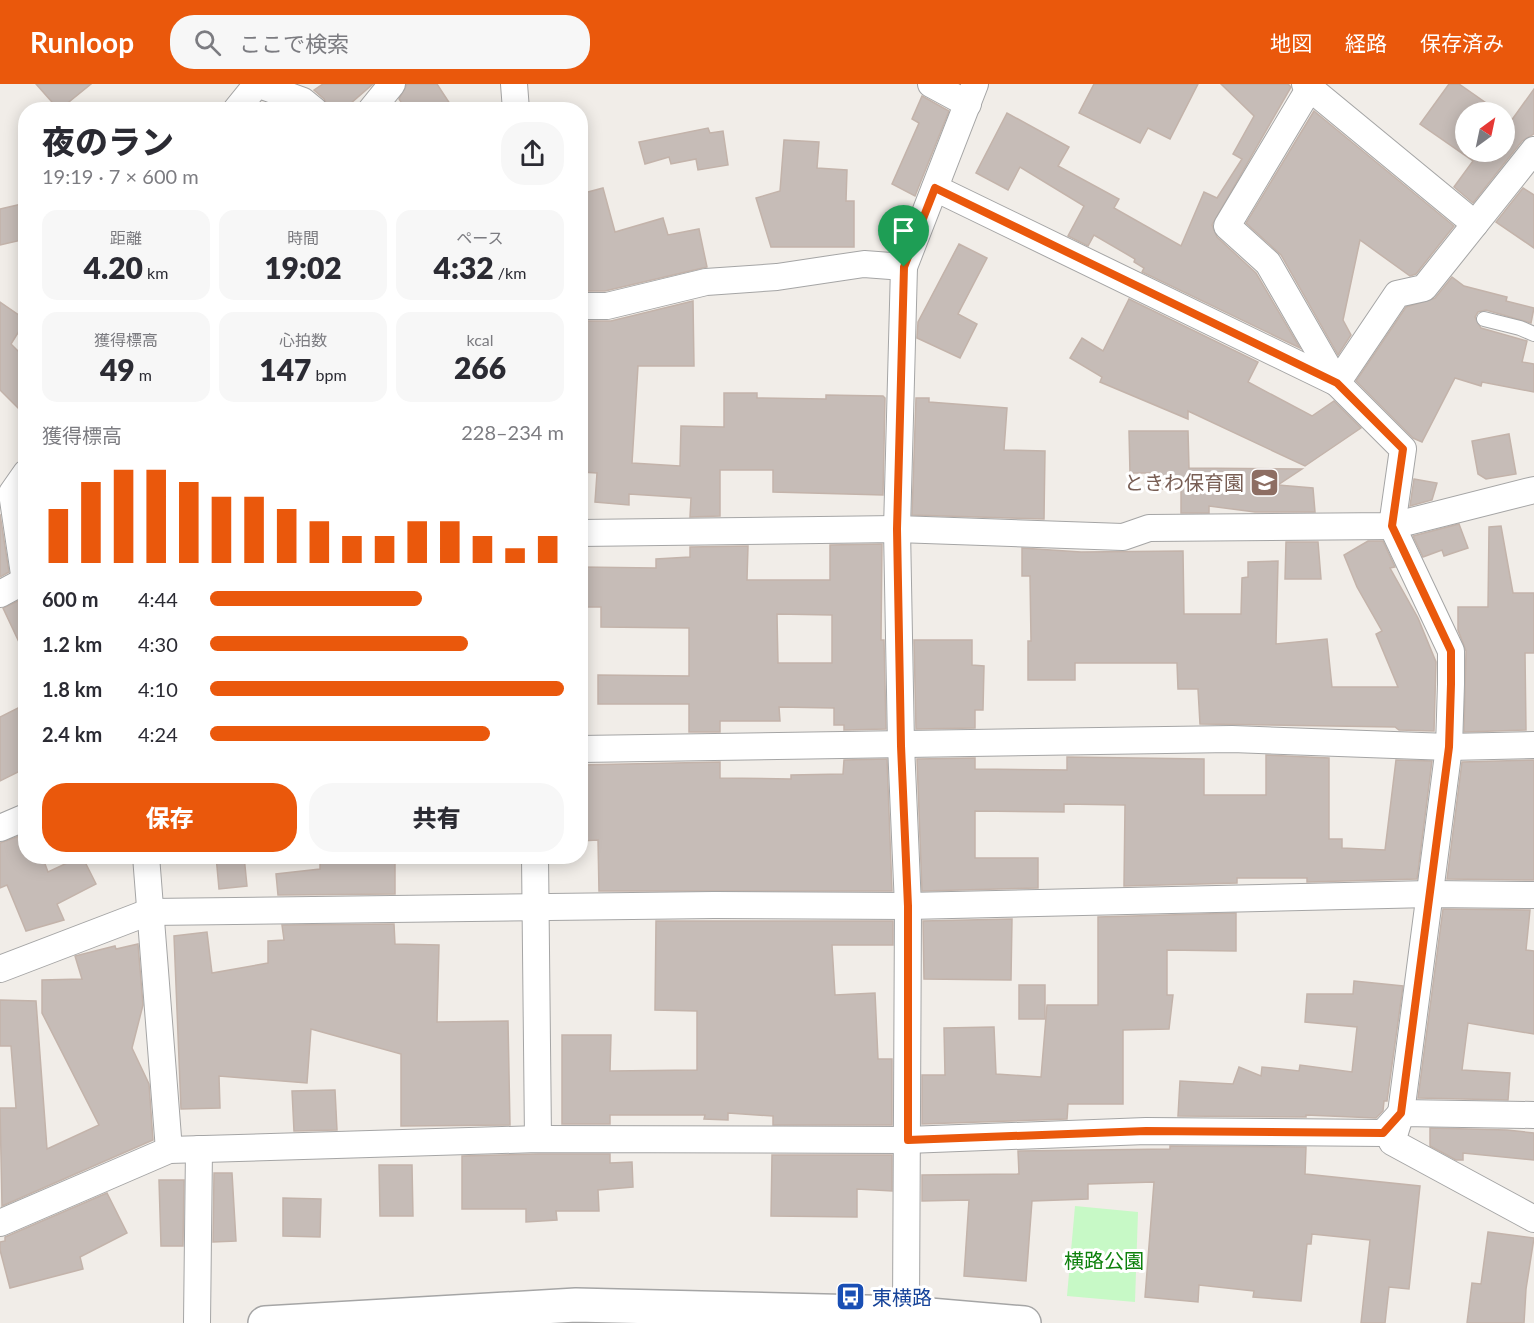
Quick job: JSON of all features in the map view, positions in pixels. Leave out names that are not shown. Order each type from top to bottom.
[{"type":"street","points":[[242,102],[257,84],[304,102]]},
{"type":"street","points":[[377,102],[392,84]]},
{"type":"street","points":[[514,84],[515,102]]},
{"type":"street","points":[[906,1313],[908,906],[901,746],[897,529],[904,267],[972,94],[931,84]]},
{"type":"street","points":[[1475,224],[1307,87],[1227,226],[1268,262],[1337,383],[1403,449],[1392,526],[1451,651],[1449,747],[1401,1113],[1392,1142],[1534,1219]]},
{"type":"street","points":[[1337,383],[1397,294],[1424,288],[1534,150]]},
{"type":"street","points":[[935,188],[1337,383]]},
{"type":"street","points":[[588,306],[607,306],[706,282],[777,277],[864,264],[904,267]]},
{"type":"street","points":[[18,485],[12,493],[18,534]]},
{"type":"street","points":[[588,533],[897,529],[1123,537],[1149,528],[1392,526],[1534,490]]},
{"type":"street","points":[[0,594],[18,585]]},
{"type":"street","points":[[588,749],[901,746],[1232,739],[1449,747],[1534,745]]},
{"type":"street","points":[[0,828],[18,820]]},
{"type":"street","points":[[146,864],[170,1150]]},
{"type":"street","points":[[535,864],[538,1139]]},
{"type":"street","points":[[0,969],[149,912],[536,907],[908,906],[1430,894],[1534,895]]},
{"type":"street","points":[[0,1223],[170,1150],[538,1139],[908,1140],[1146,1131],[1383,1133],[1401,1113],[1534,1114]]},
{"type":"street","points":[[197,1323],[199,1149]]},
{"type":"street","points":[[265,1323],[576,1305],[906,1313],[1024,1323]]},
{"type":"lane","points":[[1484,319],[1534,334]]},
{"type":"green space","name":"横路公園","points":[[1075,1206],[1138,1212],[1135,1302],[1067,1296]]},
{"type":"building","points":[[36,84],[91,84],[69,102],[52,102]]},
{"type":"building","points":[[323,84],[373,84],[352,102],[325,102],[314,90]]},
{"type":"building","points":[[407,84],[437,84],[449,102],[401,102],[399,99]]},
{"type":"building","points":[[1094,84],[1198,84],[1170,139],[1148,128],[1140,143],[1079,113]]},
{"type":"building","points":[[1221,84],[1288,84],[1291,87],[1212,225],[1217,237],[1256,273],[1300,348],[1142,272],[1144,268],[1134,262],[1135,259],[1094,235],[1088,246],[1068,236],[1084,206],[1020,167],[1008,190],[976,173],[1007,113],[1069,147],[1058,166],[1119,199],[1114,208],[1181,246],[1204,192],[1217,198],[1242,159],[1233,154],[1254,116]]},
{"type":"building","points":[[1449,84],[1459,84],[1485,102],[1455,102],[1455,148],[1420,124]]},
{"type":"building","points":[[1534,89],[1534,134],[1522,141],[1515,150],[1515,115]]},
{"type":"building","points":[[922,96],[949,111],[915,196],[892,184],[919,123],[912,119]]},
{"type":"building","points":[[1314,111],[1454,226],[1416,274],[1410,276],[1360,240],[1343,320],[1351,335],[1338,355],[1281,255],[1246,223]]},
{"type":"building","points":[[708,128],[710,133],[723,131],[728,165],[698,170],[696,159],[671,164],[669,157],[645,164],[639,142]]},
{"type":"building","points":[[784,140],[819,142],[817,168],[847,170],[846,201],[854,201],[854,247],[771,247],[756,198],[780,191]]},
{"type":"building","points":[[1472,162],[1505,162],[1473,203],[1454,187]]},
{"type":"building","points":[[603,188],[615,232],[663,218],[668,235],[699,229],[707,267],[605,291],[588,291],[588,192]]},
{"type":"building","points":[[1523,188],[1534,195],[1534,248],[1496,222]]},
{"type":"building","points":[[18,205],[18,241],[0,245],[0,209]]},
{"type":"building","points":[[959,244],[987,258],[958,314],[977,324],[960,358],[917,338],[918,322]]},
{"type":"building","points":[[1452,277],[1464,286],[1507,297],[1506,301],[1534,308],[1531,323],[1486,310],[1478,312],[1475,317],[1481,328],[1527,341],[1522,362],[1534,364],[1534,392],[1482,382],[1481,386],[1455,378],[1422,442],[1413,438],[1356,381],[1406,307],[1435,298]]},
{"type":"building","points":[[1129,299],[1258,362],[1248,382],[1312,416],[1334,401],[1361,428],[1305,466],[1188,411],[1188,419],[1100,382],[1102,377],[1070,358],[1082,338],[1103,351]]},
{"type":"building","points":[[693,301],[694,366],[638,366],[632,463],[680,466],[681,426],[724,427],[724,393],[757,393],[757,398],[826,399],[826,395],[883,396],[885,398],[883,495],[773,492],[773,470],[720,470],[720,516],[690,517],[691,498],[629,494],[629,505],[595,502],[597,473],[588,472],[588,321],[611,321]]},
{"type":"building","points":[[0,302],[18,314],[18,333],[11,344],[18,351],[18,408],[0,390]]},
{"type":"building","points":[[916,398],[929,398],[929,402],[1007,408],[1004,450],[1045,451],[1044,519],[912,515]]},
{"type":"building","points":[[1129,431],[1188,431],[1189,468],[1302,469],[1278,485],[1313,488],[1315,512],[1255,512],[1209,506],[1209,513],[1181,513],[1181,489],[1155,489],[1155,473],[1130,473]]},
{"type":"building","points":[[1509,434],[1516,474],[1486,479],[1478,474],[1472,441]]},
{"type":"building","points":[[1414,479],[1437,483],[1432,500],[1410,506]]},
{"type":"building","points":[[0,514],[9,572],[0,577]]},
{"type":"building","points":[[1459,524],[1468,548],[1444,556],[1442,550],[1423,557],[1413,536]]},
{"type":"building","points":[[1501,526],[1513,593],[1534,593],[1534,653],[1525,653],[1526,730],[1464,732],[1466,651],[1458,630],[1458,607],[1488,607],[1489,527]]},
{"type":"building","points":[[1368,541],[1383,541],[1395,567],[1390,568],[1418,618],[1436,662],[1434,731],[1399,730],[1395,727],[1200,724],[1198,689],[1178,689],[1177,663],[1075,663],[1075,680],[1028,680],[1028,641],[1031,641],[1030,576],[1022,576],[1022,548],[1081,552],[1183,551],[1184,614],[1241,614],[1242,578],[1248,577],[1248,562],[1278,561],[1276,644],[1327,639],[1332,687],[1398,687],[1376,634],[1382,631],[1357,587],[1344,555]]},
{"type":"building","points":[[1286,542],[1318,542],[1321,579],[1285,579]]},
{"type":"building","points":[[882,544],[881,640],[884,640],[886,729],[844,730],[844,725],[834,725],[834,708],[779,707],[780,721],[720,721],[720,732],[689,732],[689,704],[598,704],[598,675],[689,676],[689,628],[601,627],[601,607],[588,607],[588,567],[656,568],[656,559],[690,557],[690,547],[748,546],[747,580],[830,580],[830,545]],"holes":[[[777,614],[832,615],[832,663],[778,663]]]},
{"type":"building","points":[[18,601],[18,640],[3,608]]},
{"type":"building","points":[[914,640],[972,640],[972,665],[984,666],[983,710],[975,710],[975,728],[916,729]]},
{"type":"building","points":[[18,708],[18,772],[0,781],[0,717]]},
{"type":"building","points":[[1266,755],[1329,758],[1329,839],[1342,839],[1342,848],[1385,850],[1396,760],[1432,761],[1417,879],[1307,882],[1307,878],[1237,878],[1237,883],[1124,886],[1125,805],[1064,804],[1064,812],[975,811],[975,858],[1038,858],[1038,888],[922,891],[917,759],[975,758],[975,769],[1067,770],[1067,757],[1204,759],[1204,795],[1266,795]]},
{"type":"building","points":[[887,759],[892,891],[599,891],[598,840],[588,841],[588,765],[720,762],[720,778],[791,779],[791,775],[843,774],[844,760]]},
{"type":"building","points":[[1534,760],[1534,880],[1447,879],[1462,762]]},
{"type":"building","points":[[18,836],[18,864],[45,864],[48,872],[65,864],[86,864],[96,884],[57,904],[64,920],[26,931],[7,885],[0,888],[0,843]]},
{"type":"building","points":[[217,864],[245,864],[247,886],[219,889]]},
{"type":"building","points":[[320,864],[395,864],[395,894],[278,895],[276,874],[320,869]]},
{"type":"building","points":[[1443,909],[1530,910],[1526,950],[1534,951],[1534,1034],[1468,1023],[1462,1070],[1510,1073],[1508,1100],[1418,1098]]},
{"type":"building","points":[[1236,913],[1236,951],[1167,950],[1167,995],[1173,995],[1169,1029],[1123,1030],[1123,1104],[1068,1104],[1067,1119],[922,1124],[922,1075],[945,1075],[944,1028],[994,1027],[996,1074],[1041,1077],[1047,1005],[1098,1005],[1098,917]]},
{"type":"building","points":[[1012,919],[1011,980],[924,979],[923,921]]},
{"type":"building","points":[[656,921],[893,921],[893,945],[832,945],[835,995],[875,993],[878,1059],[892,1059],[892,1125],[773,1125],[773,1116],[728,1113],[728,1120],[704,1119],[705,1115],[610,1115],[610,1124],[562,1124],[562,1035],[611,1035],[610,1071],[697,1070],[697,1011],[655,1010]]},
{"type":"building","points":[[394,924],[395,944],[439,945],[437,1022],[508,1021],[510,1125],[401,1126],[401,1054],[311,1029],[307,1083],[219,1076],[220,1108],[181,1109],[174,936],[207,932],[212,973],[268,963],[268,941],[284,940],[282,925]]},
{"type":"building","points":[[138,944],[143,1005],[132,1048],[149,1084],[153,1140],[2,1206],[0,1108],[16,1108],[11,1046],[0,1046],[0,1000],[36,1001],[47,1149],[99,1125],[42,1013],[42,980],[82,979],[75,956],[115,946],[116,949]]},
{"type":"building","points":[[1354,981],[1403,986],[1387,1101],[1384,1101],[1383,1111],[1376,1118],[1306,1115],[1306,1117],[1178,1116],[1180,1081],[1233,1084],[1239,1067],[1261,1076],[1262,1067],[1299,1071],[1300,1065],[1352,1072],[1357,1027],[1305,1022],[1307,994],[1353,994]]},
{"type":"building","points":[[1019,985],[1045,985],[1045,1019],[1019,1019]]},
{"type":"building","points":[[335,1090],[337,1130],[294,1131],[292,1091]]},
{"type":"building","points":[[1430,1128],[1534,1133],[1534,1160],[1463,1153],[1463,1160],[1456,1160],[1430,1146]]},
{"type":"building","points":[[1170,1146],[1306,1147],[1305,1174],[1420,1186],[1409,1289],[1389,1287],[1385,1323],[1361,1323],[1370,1240],[1312,1234],[1311,1244],[1307,1244],[1301,1301],[1253,1297],[1254,1291],[1199,1285],[1198,1302],[1145,1297],[1154,1182],[1088,1184],[1088,1199],[1032,1201],[1026,1281],[964,1276],[969,1200],[922,1201],[922,1175],[1019,1174],[1018,1151],[1170,1149]]},
{"type":"building","points":[[610,1154],[610,1163],[632,1162],[633,1187],[598,1190],[599,1211],[556,1211],[557,1220],[526,1222],[526,1209],[462,1209],[462,1156]]},
{"type":"building","points":[[772,1155],[892,1155],[892,1191],[857,1189],[857,1217],[771,1216]]},
{"type":"building","points":[[379,1165],[412,1165],[413,1216],[380,1216]]},
{"type":"building","points":[[214,1173],[232,1173],[236,1241],[213,1242]]},
{"type":"building","points":[[159,1180],[184,1180],[183,1246],[161,1246]]},
{"type":"building","points":[[107,1193],[127,1233],[80,1257],[83,1269],[10,1288],[0,1250],[0,1242],[5,1241],[5,1237]]},
{"type":"building","points":[[283,1198],[321,1199],[320,1237],[283,1236]]},
{"type":"building","points":[[1488,1232],[1534,1238],[1526,1289],[1524,1323],[1467,1323],[1472,1283],[1481,1284]]},
{"type":"place","name":"ときわ保育園","points":[[1265,482]]},
{"type":"place","name":"東横路","points":[[851,1297]]},
{"type":"route","points":[[935,188],[1337,383],[1403,449],[1392,526],[1451,651],[1451,684],[1449,747],[1401,1113],[1383,1133],[1146,1131],[908,1140],[908,906],[901,746],[897,529],[904,267],[935,188]]}]
